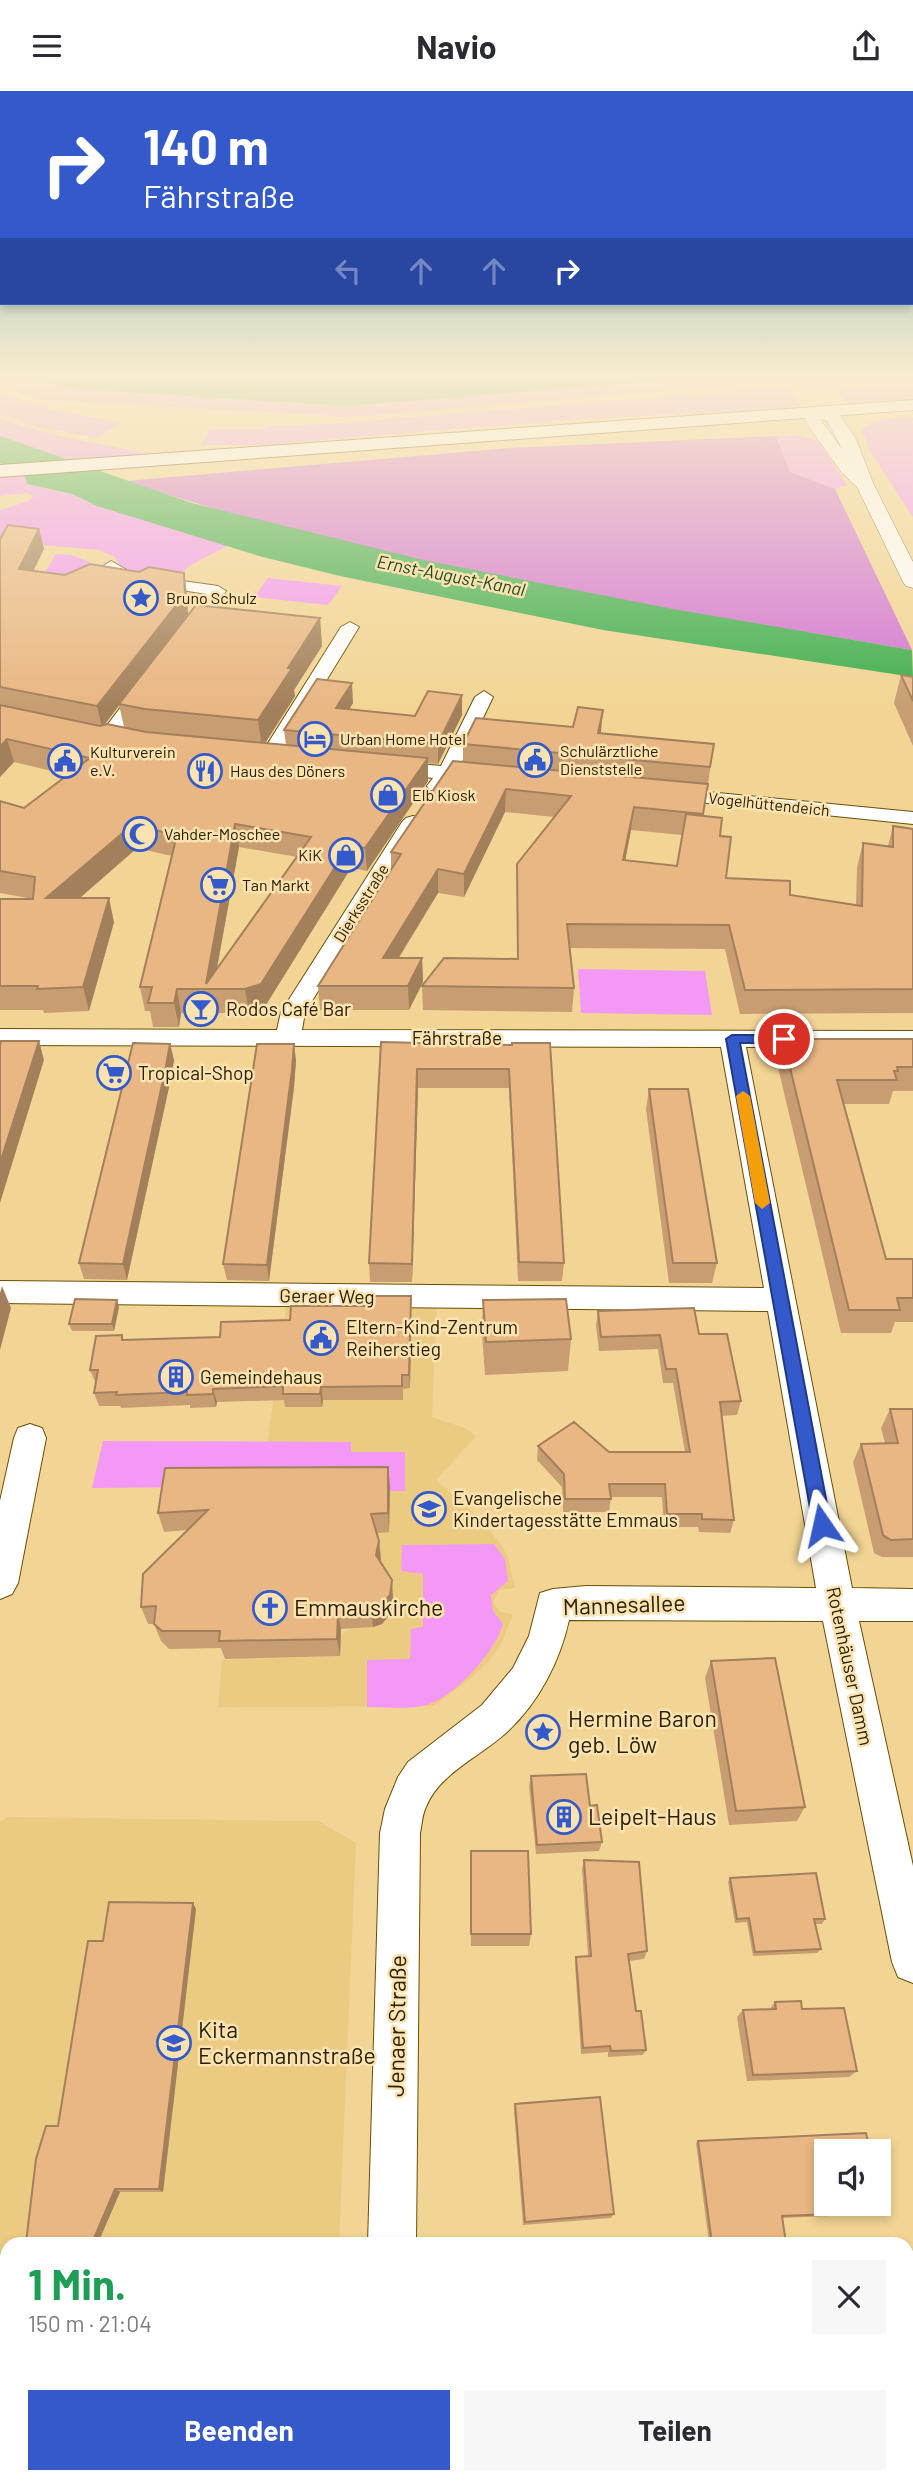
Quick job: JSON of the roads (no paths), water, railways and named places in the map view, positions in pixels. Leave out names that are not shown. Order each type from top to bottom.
[{"type":"street","points":[[865,485],[913,582]]},
{"type":"street","points":[[111,566],[129,578],[218,591],[170,655]]},
{"type":"street","points":[[194,622],[221,625]]},
{"type":"street","points":[[297,759],[260,756],[340,635]]},
{"type":"street","points":[[129,744],[98,738],[153,677]]},
{"type":"street","name":"Dierksstraße","points":[[288,1037],[293,1012],[370,887],[456,759],[484,697]]},
{"type":"street","points":[[365,765],[500,778]]},
{"type":"street","name":"Vogelhüttendeich","points":[[650,792],[913,818]]},
{"type":"street","name":"Fährstraße","points":[[0,1037],[913,1039]]},
{"type":"street","name":"Rotenhäuser Damm","points":[[732,1039],[837,1603],[913,1962]]},
{"type":"street","name":"Geraer Weg","points":[[0,1292],[780,1300]]},
{"type":"street","points":[[0,1583],[30,1438]]},
{"type":"street","name":"Mannesallee","points":[[403,1810],[422,1775],[495,1719],[512,1701],[536,1663],[551,1627],[553,1605],[586,1602],[913,1605]]},
{"type":"street","name":"Jenaer Straße","points":[[392,2237],[400,1833],[403,1810]]},
{"type":"water","name":"Ernst-August-Kanal","points":[[30,485],[139,485],[192,503],[423,560],[673,609],[912,650],[913,677],[603,630],[340,576],[259,556],[97,506],[72,494]]},
{"type":"place","name":"Bruno Schulz","points":[[141,598]]},
{"type":"place","name":"Urban Home Hotel","points":[[315,739]]},
{"type":"place","name":"Schulärztliche Dienststelle","points":[[535,760]]},
{"type":"place","name":"Kulturverein e.V.","points":[[65,761]]},
{"type":"place","name":"Haus des Döners","points":[[205,771]]},
{"type":"place","name":"Elb Kiosk","points":[[388,795]]},
{"type":"place","name":"Vahder-Moschee","points":[[140,834]]},
{"type":"place","name":"KiK","points":[[346,855]]},
{"type":"place","name":"Tan Markt","points":[[218,885]]},
{"type":"place","name":"Rodos Café Bar","points":[[201,1009]]},
{"type":"place","name":"Tropical-Shop","points":[[114,1073]]},
{"type":"place","name":"Eltern-Kind-Zentrum Reiherstieg","points":[[321,1338]]},
{"type":"place","name":"Gemeindehaus","points":[[176,1377]]},
{"type":"place","name":"Evangelische Kindertagesstätte Emmaus","points":[[429,1509]]},
{"type":"place","name":"Emmauskirche","points":[[270,1608]]},
{"type":"place","name":"Hermine Baron geb. Löw","points":[[543,1732]]},
{"type":"place","name":"Leipelt-Haus","points":[[564,1817]]},
{"type":"place","name":"Kita Eckermannstraße","points":[[174,2043]]}]
